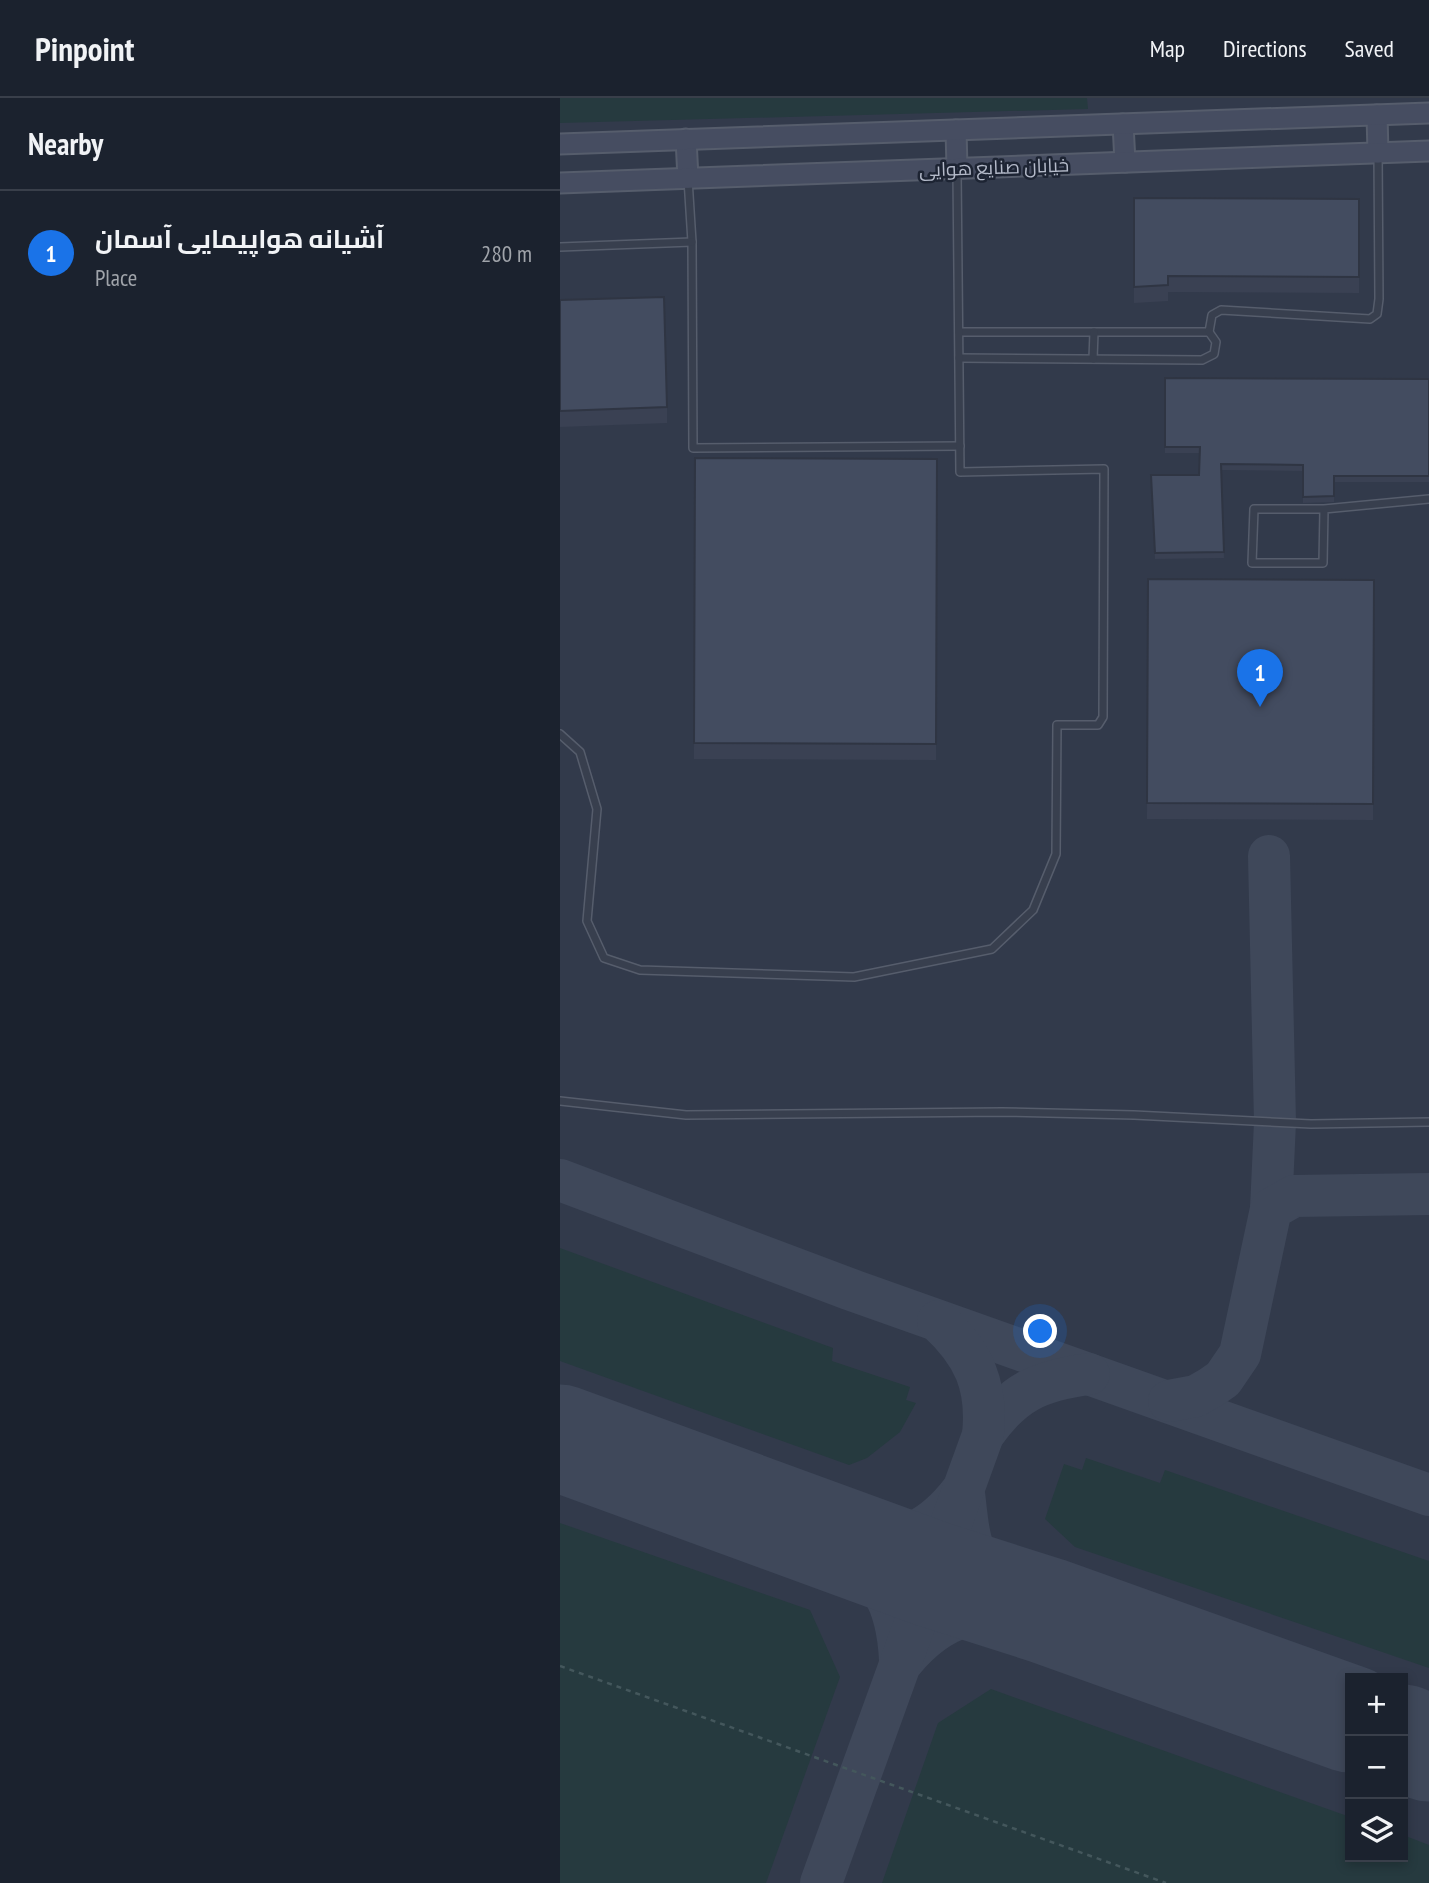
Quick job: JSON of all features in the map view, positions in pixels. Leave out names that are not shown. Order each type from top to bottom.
[{"type":"street","name":"خیابان صنایع هوایی","points":[[560,144],[1429,113]]},
{"type":"street","points":[[1377,115],[1378,153]]},
{"type":"street","points":[[1123,124],[1125,162]]},
{"type":"street","points":[[956,130],[957,169]]},
{"type":"street","points":[[686,139],[688,178]]},
{"type":"street","name":"خیابان صنایع هوایی","points":[[560,183],[1429,151]]},
{"type":"lane","points":[[959,358],[1202,360],[1214,354],[1216,342],[1209,332],[1212,315],[1221,310],[1370,319],[1377,314],[1378,153]]},
{"type":"lane","points":[[560,734],[580,752],[597,809],[587,920],[604,958],[640,970],[855,977],[992,949],[1032,910],[1056,854],[1058,726],[1098,725],[1103,717],[1104,469],[960,472],[957,169]]},
{"type":"lane","points":[[688,178],[692,242],[693,448],[960,446]]},
{"type":"lane","points":[[560,247],[692,242]]},
{"type":"lane","points":[[959,332],[1209,332]]},
{"type":"lane","points":[[1093,359],[1094,332]]},
{"type":"lane","points":[[1324,509],[1323,563],[1252,563],[1254,509],[1324,509],[1429,499]]},
{"type":"lane","points":[[560,1101],[686,1115],[1002,1112],[1134,1115],[1311,1124],[1429,1122]]},
{"type":"path","points":[[560,1666],[1166,1883]]},
{"type":"shaded area","points":[[560,98],[1429,98],[1429,1883],[560,1883]]},
{"type":"green space","points":[[560,98],[1087,98],[1088,109],[560,123]]},
{"type":"green space","points":[[560,1248],[833,1348],[832,1361],[910,1387],[906,1400],[916,1403],[900,1432],[867,1458],[849,1465],[560,1361]]},
{"type":"green space","points":[[1086,1458],[1160,1483],[1165,1470],[1429,1561],[1429,1668],[1075,1547],[1045,1519],[1064,1464],[1082,1470]]},
{"type":"green space","points":[[560,1523],[810,1610],[840,1677],[766,1883],[560,1883]]},
{"type":"green space","points":[[991,1689],[1345,1815],[1345,1862],[1408,1862],[1408,1837],[1429,1845],[1429,1883],[882,1883],[938,1723]]},
{"type":"building","points":[[1134,198],[1359,199],[1359,277],[1168,276],[1168,285],[1134,287]]},
{"type":"building","points":[[664,297],[667,407],[560,411],[560,300]]},
{"type":"building","points":[[1165,378],[1429,379],[1429,476],[1334,476],[1334,496],[1303,497],[1303,465],[1221,464],[1224,552],[1155,553],[1151,475],[1199,475],[1200,447],[1165,447]]},
{"type":"building","points":[[695,458],[937,459],[936,744],[694,743]]},
{"type":"building","points":[[1148,579],[1374,580],[1373,804],[1147,803]]},
{"type":"taxiway","points":[[1269,856],[1275,1122],[1271,1209]]},
{"type":"taxiway","points":[[560,1180],[849,1289],[1429,1495]]},
{"type":"taxiway","points":[[1169,1401],[1196,1396],[1210,1388],[1223,1379],[1240,1354],[1271,1209],[1294,1196],[1429,1194]]},
{"type":"taxiway","points":[[821,1883],[983,1435],[983,1401],[976,1372],[961,1346],[938,1321]]},
{"type":"taxiway","points":[[983,1435],[1005,1408],[1028,1391],[1055,1380],[1089,1374]]},
{"type":"taxiway","points":[[854,1545],[887,1541],[914,1532],[938,1517],[961,1492]]},
{"type":"taxiway","points":[[964,1493],[974,1550],[986,1572],[1008,1598]]},
{"type":"taxiway","points":[[833,1537],[862,1564],[882,1590],[895,1620],[900,1660]]},
{"type":"taxiway","points":[[903,1661],[919,1643],[952,1621],[1004,1611],[1048,1611]]},
{"type":"runway","points":[[560,1438],[932,1574],[1048,1611],[1345,1717]]},
{"type":"runway","points":[[1408,1740],[1429,1748]]},
{"type":"place","name":"آشیانه هواپیمایی آسمان","points":[[1260,707]]}]
